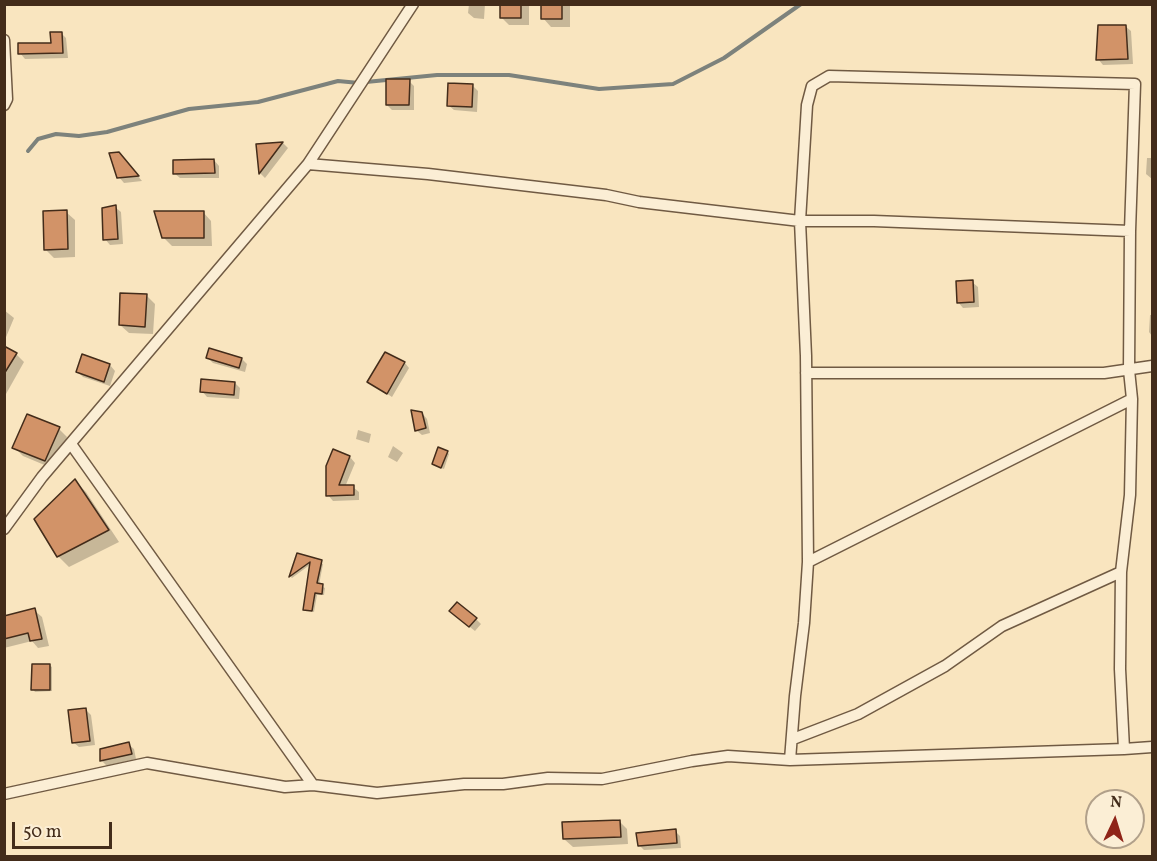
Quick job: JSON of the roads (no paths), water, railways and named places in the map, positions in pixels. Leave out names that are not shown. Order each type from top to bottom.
[{"type":"street","points":[[4,529],[42,477],[308,165],[413,4]]},
{"type":"street","points":[[4,40],[7,99],[4,105]]},
{"type":"street","points":[[790,760],[808,562],[806,373],[800,221],[807,105],[812,86],[829,76],[1135,84],[1130,231],[1129,370],[1132,399],[1130,495],[1122,572],[1120,669],[1124,749]]},
{"type":"street","points":[[308,165],[428,174],[800,221],[852,220],[1130,231]]},
{"type":"street","points":[[806,373],[1092,373],[1152,366]]},
{"type":"street","points":[[808,562],[1132,399]]},
{"type":"street","points":[[71,444],[313,785]]},
{"type":"street","points":[[793,739],[858,714],[945,666],[1002,626],[1122,572]]},
{"type":"street","points":[[4,794],[147,763],[285,787],[313,785],[377,793],[453,784],[503,784],[548,778],[602,778],[692,760],[728,756],[790,760],[1152,747]]},
{"type":"waterway","points":[[366,82],[437,75],[509,75],[599,89],[673,84],[724,58],[801,4]]},
{"type":"waterway","points":[[28,151],[38,139],[56,134],[79,136],[107,132],[189,109],[258,102],[338,81],[359,83]]}]
